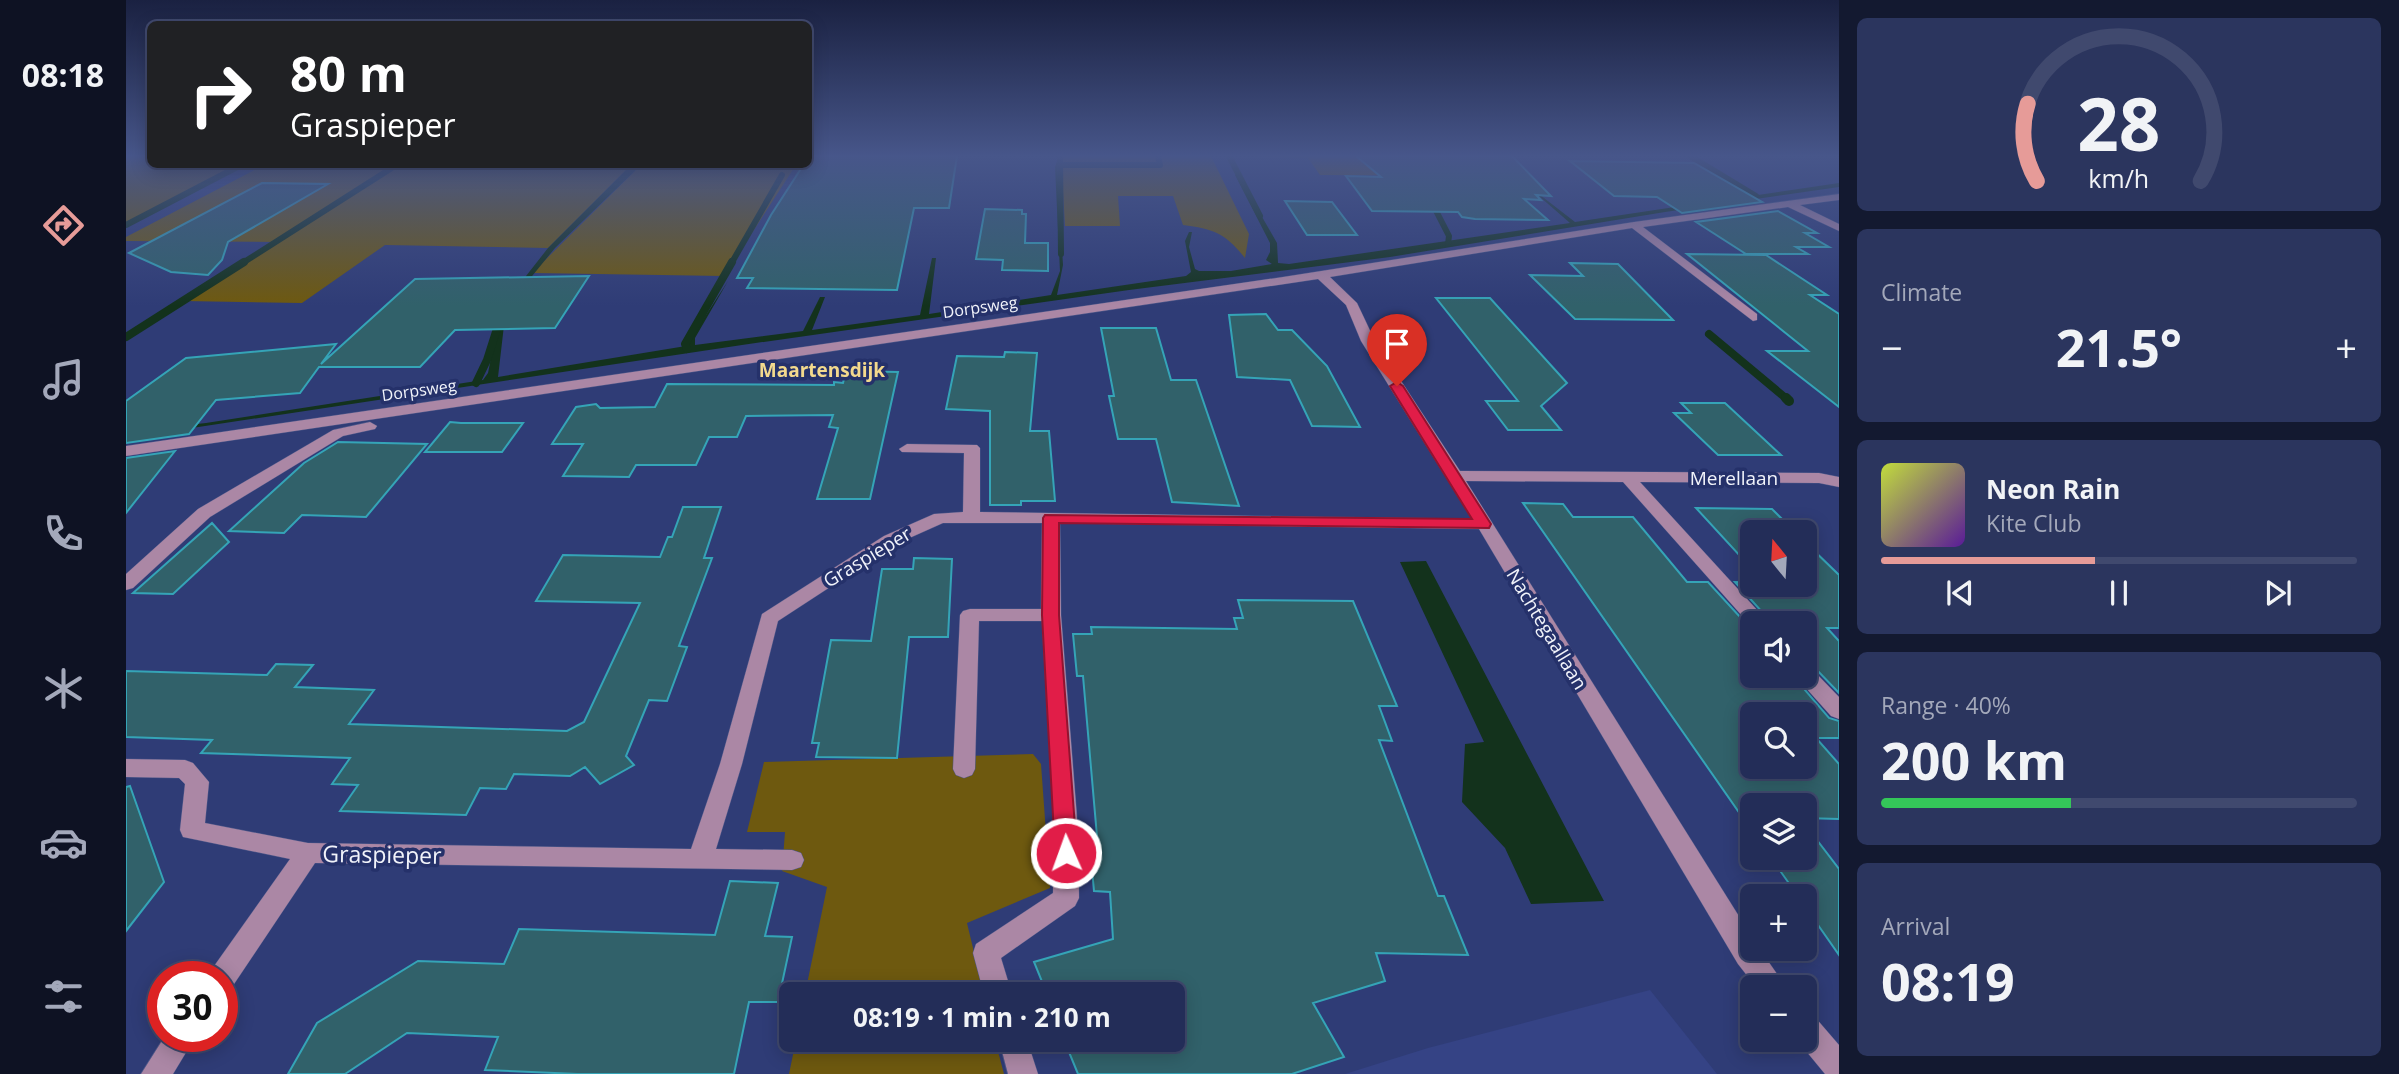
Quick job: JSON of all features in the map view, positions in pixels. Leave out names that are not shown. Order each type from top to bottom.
[{"type":"street","name":"Dorpsweg","points":[[126,450],[1772,206]]},
{"type":"street","points":[[1793,206],[1839,228]]},
{"type":"street","points":[[1634,225],[1753,317]]},
{"type":"street","name":"Nachtegaallaan","points":[[1321,275],[1351,303],[1368,341],[1455,476],[1741,943],[1764,975]]},
{"type":"street","points":[[126,584],[204,513],[258,479],[338,433],[403,418],[405,410]]},
{"type":"street","points":[[906,449],[972,448],[971,517]]},
{"type":"street","name":"Merellaan","points":[[1455,476],[1819,478],[1839,482]]},
{"type":"street","points":[[1628,478],[1748,611]]},
{"type":"street","name":"Graspieper","points":[[700,859],[731,764],[769,618],[890,540],[940,519],[971,517],[1483,524]]},
{"type":"street","points":[[994,982],[986,953],[1066,898],[1066,830],[1051,615],[1051,518]]},
{"type":"street","points":[[964,769],[970,615],[1051,615]]},
{"type":"street","points":[[1817,687],[1839,711]]},
{"type":"street","name":"Graspieper","points":[[126,768],[185,769],[197,782],[192,830],[308,853],[792,860]]},
{"type":"street","points":[[234,961],[308,853]]},
{"type":"street","points":[[1817,1042],[1839,1068]]},
{"type":"street","points":[[156,1074],[172,1052]]},
{"type":"street","points":[[1017,1052],[1023,1074]]},
{"type":"shaded area","points":[[126,206],[161,206],[126,224]]},
{"type":"shaded area","points":[[185,206],[590,206],[548,248],[385,245],[302,303],[184,301],[277,242],[126,241],[126,237]]},
{"type":"shaded area","points":[[590,206],[598,206],[555,248],[506,308],[498,377],[686,346],[728,281],[695,338],[695,345],[803,331],[820,297],[825,297],[812,330],[920,315],[932,258],[936,258],[929,314],[1051,295],[1060,271],[1057,206],[1059,206],[1063,265],[1057,295],[1186,276],[1191,272],[1185,241],[1189,232],[1192,232],[1189,247],[1195,269],[1199,271],[1231,271],[1272,264],[1266,260],[1270,243],[1251,206],[1256,206],[1277,243],[1278,263],[1289,264],[1570,223],[1551,206],[1555,206],[1575,222],[1681,206],[1706,206],[1390,257],[1129,290],[742,345],[126,438],[126,432],[206,423],[483,380],[488,373],[501,308],[548,248]]},
{"type":"shaded area","points":[[599,206],[769,206],[724,276],[532,273]]},
{"type":"shaded area","points":[[1064,206],[1119,206],[1120,226],[1065,226]]},
{"type":"shaded area","points":[[1176,206],[1235,206],[1249,234],[1245,258],[1218,234],[1183,225]]},
{"type":"shaded area","points":[[1426,561],[1604,901],[1531,904],[1505,848],[1462,802],[1465,744],[1484,742],[1400,562]]},
{"type":"shaded area","points":[[1033,754],[1041,764],[1050,888],[967,923],[981,982],[807,982],[827,887],[782,871],[785,832],[747,832],[764,762]]},
{"type":"shaded area","points":[[1650,990],[1717,1074],[1345,1074],[1428,1048]]},
{"type":"shaded area","points":[[794,1052],[998,1052],[1004,1074],[789,1074]]},
{"type":"building","points":[[218,206],[290,206],[228,242],[222,260],[208,275],[171,272],[129,253]]},
{"type":"building","points":[[777,206],[949,206],[914,208],[897,290],[747,288],[753,278],[737,278]]},
{"type":"building","points":[[1288,206],[1335,206],[1357,235],[1307,235]]},
{"type":"building","points":[[1368,206],[1532,206],[1548,220],[1475,219],[1462,217],[1458,212],[1372,211]]},
{"type":"building","points":[[1671,206],[1732,206],[1682,213]]},
{"type":"building","points":[[985,209],[1022,210],[1022,214],[1026,214],[1025,243],[1048,243],[1048,271],[1002,270],[1003,260],[976,259]]},
{"type":"building","points":[[1778,211],[1817,233],[1805,233],[1829,247],[1796,247],[1808,254],[1746,254],[1696,222]]},
{"type":"building","points":[[1687,254],[1766,255],[1827,295],[1810,295],[1839,314],[1839,407],[1767,351],[1808,351]]},
{"type":"building","points":[[1570,263],[1618,264],[1673,320],[1575,319],[1530,275],[1583,276]]},
{"type":"building","points":[[589,276],[555,328],[455,330],[420,367],[319,367],[300,393],[216,400],[189,434],[126,443],[126,401],[186,358],[336,344],[321,364],[415,279]]},
{"type":"building","points":[[1436,298],[1490,298],[1567,383],[1541,406],[1561,430],[1508,430],[1486,401],[1518,401]]},
{"type":"building","points":[[1266,314],[1278,330],[1292,330],[1327,366],[1360,427],[1312,426],[1290,380],[1237,377],[1229,315]]},
{"type":"building","points":[[1101,328],[1156,328],[1171,380],[1196,380],[1239,506],[1172,502],[1156,439],[1118,439],[1109,396],[1114,396]]},
{"type":"building","points":[[1005,352],[1037,353],[1030,431],[1049,431],[1055,501],[990,505],[990,411],[946,409],[957,356],[1004,357]]},
{"type":"building","points":[[846,371],[898,372],[870,499],[817,499],[838,428],[829,427],[833,415],[746,416],[737,437],[709,437],[696,465],[636,465],[629,477],[563,476],[583,444],[552,444],[576,407],[596,404],[600,408],[655,407],[667,384],[834,385],[834,382],[843,383]]},
{"type":"building","points":[[1681,403],[1725,403],[1781,455],[1718,455],[1674,413],[1691,413]]},
{"type":"building","points":[[450,422],[523,423],[502,452],[425,452]]},
{"type":"building","points":[[338,442],[427,444],[366,517],[302,515],[284,533],[229,531],[304,463]]},
{"type":"building","points":[[175,451],[126,513],[126,458]]},
{"type":"building","points":[[1523,503],[1563,504],[1573,517],[1633,517],[1687,582],[1708,582],[1740,617],[1740,688],[1803,688],[1815,702],[1740,702],[1740,779],[1817,779],[1817,739],[1839,764],[1839,819],[1817,818],[1817,793],[1740,793],[1740,814]]},
{"type":"building","points":[[683,507],[721,507],[704,558],[712,558],[679,646],[687,647],[667,701],[649,700],[626,756],[634,765],[600,784],[585,767],[570,776],[514,774],[506,789],[480,788],[466,815],[340,811],[358,785],[332,784],[350,758],[201,753],[212,740],[126,737],[126,671],[267,675],[276,664],[313,665],[295,687],[374,690],[349,724],[567,731],[584,722],[640,603],[536,601],[563,555],[660,557],[668,537],[672,537]]},
{"type":"building","points":[[1696,508],[1772,509],[1783,520],[1740,520],[1740,556]]},
{"type":"building","points":[[212,523],[229,542],[173,594],[133,593]]},
{"type":"building","points":[[1817,554],[1839,575],[1839,628],[1827,628],[1839,641],[1839,693],[1817,670],[1817,611],[1761,611],[1749,597],[1817,597]]},
{"type":"building","points":[[914,558],[952,559],[948,637],[909,637],[897,758],[816,757],[819,743],[812,743],[831,640],[871,641],[882,569],[913,569]]},
{"type":"building","points":[[1238,600],[1353,601],[1397,706],[1379,706],[1392,741],[1379,740],[1438,896],[1444,896],[1468,955],[1376,953],[1385,981],[1313,1003],[1344,1057],[1292,1074],[1078,1074],[1069,1052],[1185,1052],[1185,982],[1042,982],[1034,962],[1113,939],[1110,892],[1094,891],[1090,848],[1098,848],[1083,676],[1077,676],[1073,634],[1092,634],[1091,627],[1237,629],[1234,618],[1243,618]]},
{"type":"building","points":[[1817,704],[1829,718],[1839,721],[1839,738],[1817,738]]},
{"type":"building","points":[[130,786],[164,882],[126,931],[126,787]]},
{"type":"building","points":[[1817,840],[1839,869],[1839,955],[1817,924],[1817,884],[1789,884],[1780,870],[1817,870]]},
{"type":"building","points":[[730,881],[778,883],[765,936],[792,937],[782,982],[779,982],[778,1002],[749,1002],[734,1074],[578,1074],[485,1070],[498,1037],[407,1033],[345,1074],[288,1074],[317,1023],[418,961],[504,964],[519,929],[715,935]]},
{"type":"waterway","points":[[126,225],[162,206]]},
{"type":"waterway","points":[[241,264],[332,206]]},
{"type":"waterway","points":[[731,264],[764,206]]},
{"type":"waterway","points":[[1061,206],[1061,254]]},
{"type":"waterway","points":[[1255,206],[1260,216]]},
{"type":"waterway","points":[[1434,206],[1449,236],[1448,244]]},
{"type":"waterway","points":[[126,337],[244,262]]},
{"type":"waterway","points":[[687,349],[685,344],[732,262]]},
{"type":"waterway","points":[[476,383],[487,360],[501,316]]},
{"type":"waterway","points":[[1709,334],[1788,400]]},
{"type":"district","name":"Maartensdijk","points":[[822,370]]},
{"type":"route","points":[[1066,853],[1051,615],[1051,518],[1483,524],[1397,386]]}]
